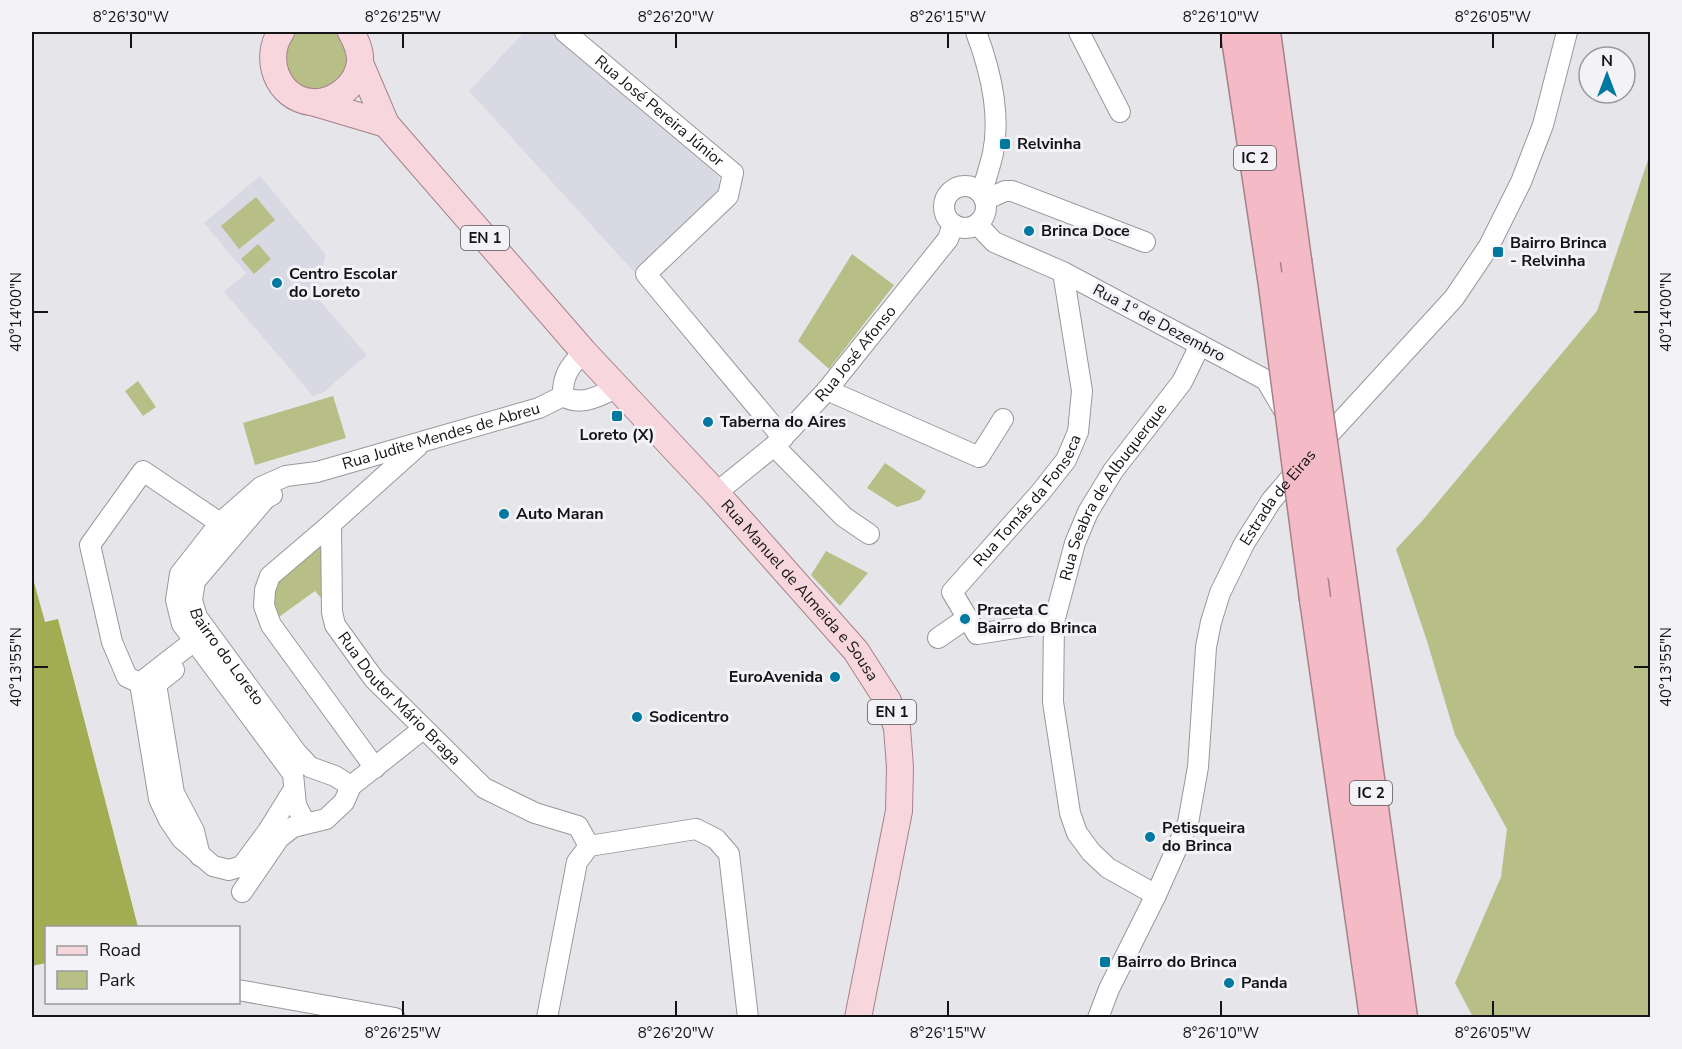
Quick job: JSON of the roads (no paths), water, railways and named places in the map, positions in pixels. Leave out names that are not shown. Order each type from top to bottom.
[{"type":"highway","name":"IC 2","points":[[1236,32],[1274,285],[1315,599],[1375,1017]]},
{"type":"highway","name":"IC 2","points":[[1265,32],[1402,1017]]},
{"type":"main road","points":[[272,39],[274,71],[282,86],[295,97],[386,124]]},
{"type":"main road","name":"EN 1","points":[[311,102],[328,100],[344,92],[355,79],[358,43]]},
{"type":"main road","name":"EN 1","points":[[358,43],[386,124],[584,352]]},
{"type":"main road","name":"Rua Manuel de Almeida e Sousa","points":[[584,352],[716,493],[856,651],[888,701],[897,728],[900,767],[899,811],[858,1017]]},
{"type":"street","name":"Rua José Pereira Júnior","points":[[565,32],[733,173],[728,196],[646,274],[779,442]]},
{"type":"street","points":[[976,32],[996,108],[993,154],[983,197],[985,213],[977,224],[969,227],[953,224],[948,219],[944,204],[951,191],[993,154]]},
{"type":"street","points":[[1079,32],[1119,112]]},
{"type":"street","name":"Estrada de Eiras","points":[[1098,1017],[1118,968],[1156,895],[1188,823],[1198,767],[1206,647],[1220,593],[1244,544],[1271,501],[1454,298],[1489,246],[1521,183],[1543,125],[1567,32]]},
{"type":"street","points":[[958,187],[975,188],[983,197]]},
{"type":"street","points":[[983,197],[1012,191],[1145,242]]},
{"type":"street","name":"Rua José Afonso","points":[[716,493],[779,442],[827,390],[948,239],[953,224]]},
{"type":"street","name":"Rua 1º de Dezembro","points":[[977,224],[994,242],[1063,272],[1266,380],[1311,454]]},
{"type":"street","name":"Rua Tomás da Fonseca","points":[[1054,622],[977,634],[952,592],[1040,493],[1066,460],[1077,432],[1082,391],[1063,272]]},
{"type":"street","name":"Rua Seabra de Albuquerque","points":[[1156,895],[1108,868],[1091,852],[1077,833],[1070,813],[1053,702],[1054,622],[1075,543],[1088,512],[1113,471],[1182,382],[1200,345]]},
{"type":"street","points":[[584,352],[568,368],[562,385],[563,396],[578,401],[591,399],[616,388]]},
{"type":"street","points":[[827,390],[979,458],[1003,419]]},
{"type":"street","name":"Rua Judite Mendes de Abreu","points":[[316,472],[539,408],[563,396]]},
{"type":"street","points":[[779,442],[844,517],[869,534]]},
{"type":"street","points":[[375,768],[271,625],[264,606],[265,590],[270,576],[421,443]]},
{"type":"street","points":[[220,523],[143,471],[90,544],[112,642],[127,677],[140,683],[159,799],[182,840],[200,856],[213,866],[229,870],[242,866],[268,831],[294,789]]},
{"type":"street","name":"Bairro do Loreto","points":[[305,823],[296,805],[293,774],[182,624],[176,600],[180,574],[220,523],[261,488],[286,476],[316,472]]},
{"type":"street","name":"Bairro do Loreto","points":[[316,472],[266,498],[195,581],[192,600],[197,617],[296,752],[310,767],[334,776],[351,786]]},
{"type":"street","name":"Rua Doutor Mário Braga","points":[[331,524],[332,612],[335,625],[374,680],[483,788],[535,813],[578,826],[589,846]]},
{"type":"street","points":[[938,638],[967,618]]},
{"type":"street","name":"Bairro do Loreto","points":[[140,683],[197,646]]},
{"type":"street","name":"Bairro do Loreto","points":[[197,646],[156,684],[174,793],[194,831],[200,856]]},
{"type":"street","points":[[242,892],[279,838],[293,827],[326,819],[344,802],[351,786],[423,729]]},
{"type":"street","points":[[547,1017],[577,861],[589,846],[696,829],[716,839],[729,854],[748,1017]]},
{"type":"street","points":[[240,990],[394,1017]]},
{"type":"place","name":"Relvinha","points":[[1005,144]]},
{"type":"place","name":"Brinca Doce","points":[[1029,231]]},
{"type":"place","name":"Bairro Brinca - Relvinha","points":[[1498,252]]},
{"type":"place","name":"Centro Escolar do Loreto","points":[[277,283]]},
{"type":"place","name":"Loreto (X)","points":[[617,416]]},
{"type":"place","name":"Taberna do Aires","points":[[708,422]]},
{"type":"place","name":"Auto Maran","points":[[504,514]]},
{"type":"place","name":"Praceta C Bairro do Brinca","points":[[965,619]]},
{"type":"place","name":"EuroAvenida","points":[[835,677]]},
{"type":"place","name":"Sodicentro","points":[[637,717]]},
{"type":"place","name":"Petisqueira do Brinca","points":[[1150,837]]},
{"type":"place","name":"Bairro do Brinca","points":[[1105,962]]},
{"type":"place","name":"Panda","points":[[1229,983]]}]
